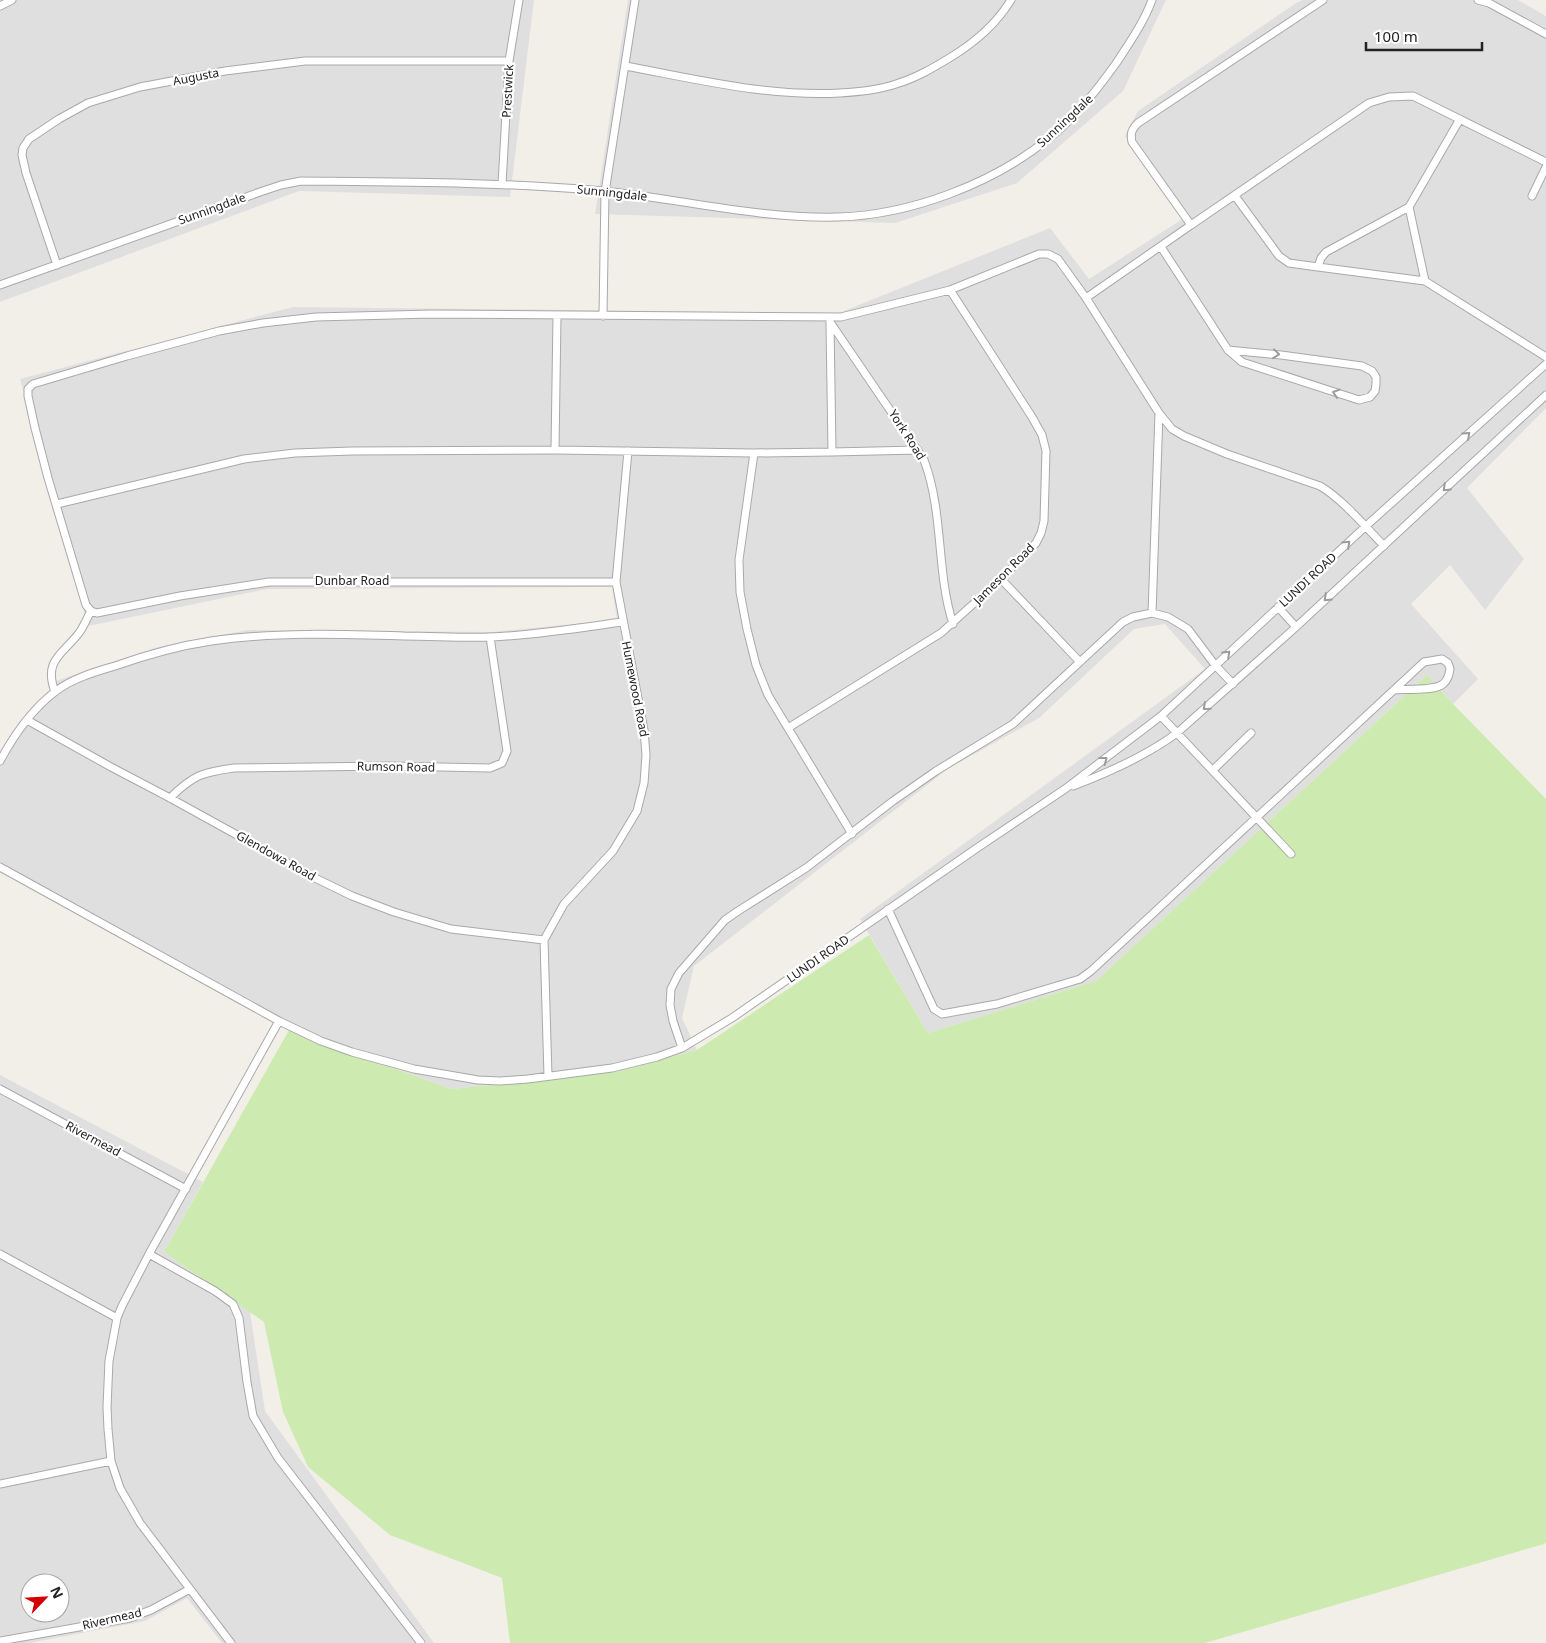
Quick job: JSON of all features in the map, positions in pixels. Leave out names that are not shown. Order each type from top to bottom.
[{"type":"street","points":[[0,6],[12,0]]},
{"type":"street","name":"Prestwick","points":[[502,184],[509,61],[519,0]]},
{"type":"street","points":[[603,316],[605,192],[635,0]]},
{"type":"street","points":[[625,66],[767,92],[812,95],[861,92],[895,85],[930,70],[959,52],[984,32],[1011,0]]},
{"type":"street","name":"Sunningdale","points":[[0,285],[281,185],[301,182],[502,184],[605,192],[795,216],[830,217],[883,212],[936,198],[985,179],[1016,162],[1048,139],[1097,90],[1131,40],[1152,0]]},
{"type":"street","points":[[1191,225],[1132,142],[1130,135],[1132,129],[1138,123],[1324,0]]},
{"type":"street","points":[[1478,0],[1489,3],[1546,34]]},
{"type":"street","name":"Augusta","points":[[57,265],[26,173],[22,155],[28,139],[88,103],[140,88],[225,71],[305,61],[509,61]]},
{"type":"street","points":[[1086,298],[1368,103],[1389,98],[1413,96],[1546,162]]},
{"type":"street","points":[[1318,267],[1321,258],[1326,252],[1409,207],[1460,119]]},
{"type":"street","points":[[1532,196],[1546,167]]},
{"type":"street","points":[[1234,196],[1279,256],[1289,263],[1425,281],[1546,357]]},
{"type":"street","points":[[1409,207],[1425,281]]},
{"type":"street","points":[[1161,247],[1228,350],[1242,362],[1359,400],[1370,397],[1375,391],[1376,377],[1372,371],[1362,366],[1228,350]]},
{"type":"street","points":[[55,692],[51,682],[53,666],[65,648],[78,634],[91,611],[86,605],[57,504],[28,396],[28,389],[33,384],[136,353],[219,331],[263,323],[316,317],[431,314],[831,320],[950,290],[1039,254],[1048,254],[1058,258],[1086,298],[1159,413],[1172,429],[1227,454],[1320,486],[1366,526],[1384,546]]},
{"type":"street","name":"Jameson Road","points":[[788,728],[908,655],[953,624],[1036,543],[1041,533],[1046,487],[1046,451],[1042,435],[950,290]]},
{"type":"street","points":[[554,450],[556,316]]},
{"type":"street","points":[[831,320],[832,452]]},
{"type":"street","name":"York Road","points":[[831,320],[918,450],[930,478],[937,518],[945,590],[953,624]]},
{"type":"street","name":"LUNDI ROAD","points":[[0,867],[279,1021],[321,1041],[352,1052],[414,1069],[478,1080],[500,1081],[612,1068],[657,1057],[682,1048],[740,1013],[888,909],[1065,789],[1161,716],[1366,526],[1546,364]]},
{"type":"street","name":"LUNDI ROAD","points":[[1065,789],[1135,760],[1158,747],[1177,733],[1296,627],[1546,395]]},
{"type":"street","points":[[1152,613],[1159,413]]},
{"type":"street","points":[[57,504],[244,459],[295,453],[361,450],[754,453],[918,450]]},
{"type":"street","name":"Humewood Road","points":[[544,940],[564,904],[614,851],[637,811],[644,783],[646,755],[644,730],[622,622],[616,582],[628,451]]},
{"type":"street","points":[[754,453],[739,560],[740,592],[756,665],[768,695],[852,834]]},
{"type":"street","points":[[1001,579],[1079,661]]},
{"type":"street","name":"Dunbar Road","points":[[91,611],[97,613],[180,596],[269,582],[616,582]]},
{"type":"street","points":[[1278,607],[1296,627]]},
{"type":"street","points":[[682,1048],[673,1021],[670,998],[674,981],[725,920],[806,868],[893,801],[936,771],[1013,724],[1123,622],[1133,617],[1152,613],[1173,620],[1188,629],[1215,665],[1233,684]]},
{"type":"street","points":[[0,761],[12,738],[55,692],[78,678],[165,651],[210,641],[313,635],[490,637],[548,632],[622,622]]},
{"type":"street","name":"Rumson Road","points":[[170,798],[182,786],[198,775],[210,771],[234,768],[389,766],[490,768],[502,764],[507,751],[490,637]]},
{"type":"street","points":[[888,909],[934,1009],[942,1014],[946,1015],[997,1004],[1072,983],[1084,977],[1424,662],[1442,659],[1448,663],[1450,669],[1448,678],[1442,685],[1434,688],[1394,690]]},
{"type":"street","points":[[1161,716],[1291,854]]},
{"type":"street","name":"Glendowa Road","points":[[27,720],[313,877],[376,906],[451,929],[544,940]]},
{"type":"street","points":[[1212,770],[1251,733]]},
{"type":"street","points":[[544,940],[548,1076]]},
{"type":"street","points":[[231,1643],[129,1506],[120,1488],[111,1461],[107,1407],[109,1361],[117,1318],[149,1254],[279,1021]]},
{"type":"street","name":"Rivermead","points":[[0,1089],[186,1189]]},
{"type":"street","points":[[0,1254],[117,1318]]},
{"type":"street","points":[[149,1254],[216,1291],[233,1304],[239,1318],[246,1382],[253,1416],[278,1458],[421,1643]]},
{"type":"street","points":[[0,1484],[111,1461]]},
{"type":"street","name":"Rivermead","points":[[0,1641],[130,1618],[151,1610],[190,1589]]},
{"type":"shaded area","points":[[0,0],[534,0],[510,197],[299,191],[0,302]]},
{"type":"shaded area","points":[[628,0],[1166,0],[1123,91],[1017,183],[895,223],[595,214]]},
{"type":"shaded area","points":[[1303,0],[1518,0],[1546,16],[1546,408],[1467,488],[1524,559],[1485,610],[1450,565],[1411,604],[1478,679],[1453,704],[1427,675],[1096,981],[928,1033],[860,919],[1205,669],[1165,624],[1134,629],[1039,718],[949,768],[694,966],[682,1018],[697,1050],[615,1072],[451,1089],[289,1030],[0,871],[0,764],[56,681],[158,647],[248,630],[492,632],[617,620],[612,587],[267,589],[88,626],[20,379],[293,307],[839,313],[1050,228],[1089,279],[1184,218],[1125,136],[1138,111]]},
{"type":"shaded area","points":[[0,1075],[203,1182],[164,1252],[250,1312],[265,1411],[434,1643],[222,1643],[187,1598],[145,1621],[29,1643],[0,1643]]},
{"type":"green space","points":[[1427,675],[1546,799],[1546,1543],[1544,1544],[1205,1643],[510,1643],[502,1578],[390,1535],[308,1467],[283,1412],[264,1322],[164,1252],[289,1030],[451,1089],[615,1072],[697,1050],[869,935],[928,1033],[1096,981]]}]
